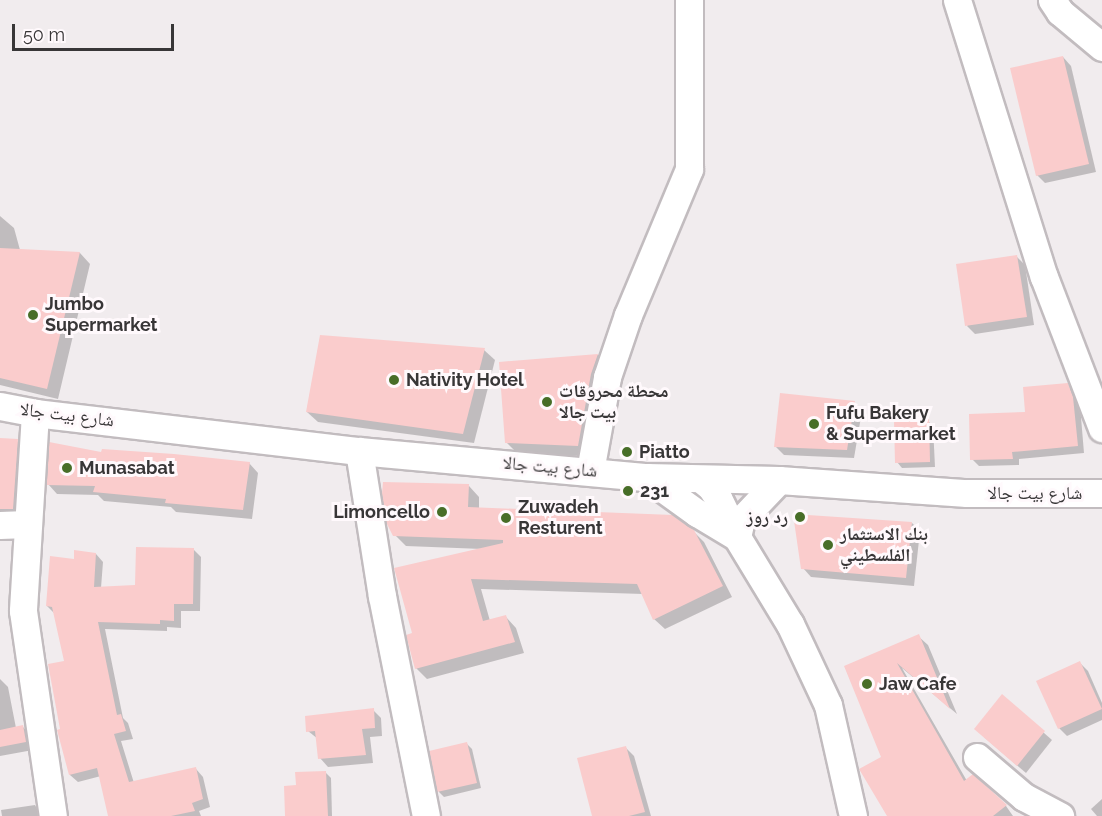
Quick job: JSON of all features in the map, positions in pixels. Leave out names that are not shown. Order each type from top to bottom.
[{"type":"street","points":[[590,471],[607,377],[628,315],[689,169],[690,0]]},
{"type":"street","points":[[957,0],[1044,277],[1102,428]]},
{"type":"street","points":[[1052,0],[1060,12],[1102,48]]},
{"type":"street","name":"شارع بيت جالا","points":[[0,406],[35,413],[359,450],[717,485],[779,480],[967,493],[1102,494]]},
{"type":"street","points":[[35,413],[23,611],[53,816]]},
{"type":"street","points":[[359,450],[382,596],[426,816]]},
{"type":"street","points":[[647,477],[697,513],[737,537]]},
{"type":"street","points":[[737,537],[741,520],[779,480]]},
{"type":"street","points":[[717,485],[737,537],[790,624],[828,705],[853,816]]},
{"type":"street","points":[[0,525],[27,524]]},
{"type":"street","points":[[977,757],[1024,797],[1060,816]]},
{"type":"building","points":[[1063,56],[1089,164],[1036,176],[1010,68]]},
{"type":"building","name":"Jumbo Supermarket","points":[[0,248],[80,252],[47,389],[0,378]]},
{"type":"building","points":[[1017,255],[1027,317],[965,326],[956,264]]},
{"type":"building","name":"Nativity Hotel","points":[[320,335],[485,348],[463,434],[306,412]]},
{"type":"building","name":"محطة محروقات بيت جالا","points":[[598,354],[591,374],[578,446],[505,443],[499,362]]},
{"type":"building","points":[[1068,383],[1073,397],[1078,446],[1012,452],[1013,459],[970,460],[969,414],[1025,412],[1023,387]]},
{"type":"building","name":"Fufu Bakery & Supermarket","points":[[780,393],[855,401],[847,450],[774,447]]},
{"type":"building","points":[[929,419],[930,462],[895,463],[894,420]]},
{"type":"building","points":[[0,438],[18,439],[13,509],[0,509]]},
{"type":"building","points":[[49,442],[101,452],[102,449],[250,462],[243,510],[165,503],[166,499],[93,492],[95,486],[46,485]]},
{"type":"building","points":[[383,482],[469,484],[468,507],[673,515],[694,530],[723,586],[653,620],[637,584],[471,579],[483,621],[506,615],[515,642],[415,669],[406,635],[412,633],[394,568],[503,543],[503,540],[393,536],[386,522],[382,494]]},
{"type":"building","points":[[793,514],[912,522],[906,578],[801,569]]},
{"type":"building","points":[[136,547],[194,548],[193,604],[174,604],[174,621],[160,620],[160,624],[98,622],[117,715],[121,714],[126,731],[114,734],[129,782],[196,767],[203,799],[192,803],[195,811],[171,816],[108,816],[97,768],[69,775],[57,730],[60,729],[48,664],[64,661],[52,607],[46,606],[50,556],[74,559],[74,550],[96,553],[94,587],[135,585]]},
{"type":"building","points":[[919,634],[950,709],[897,663],[964,781],[973,774],[1007,805],[993,816],[887,816],[859,769],[881,757],[844,666]]},
{"type":"building","points":[[1080,661],[1102,709],[1058,729],[1036,681]]},
{"type":"building","points":[[1002,694],[1045,731],[1017,766],[974,729]]},
{"type":"building","points":[[374,708],[375,728],[362,729],[366,755],[318,759],[315,731],[306,732],[305,716]]},
{"type":"building","points":[[23,725],[26,742],[0,747],[0,730]]},
{"type":"building","points":[[467,742],[477,783],[437,792],[429,751]]},
{"type":"building","points":[[626,746],[645,812],[629,816],[592,816],[577,758]]},
{"type":"building","points":[[326,771],[328,816],[285,816],[284,786],[296,785],[295,772]]},
{"type":"place","name":"Jumbo Supermarket","points":[[33,315]]},
{"type":"place","name":"Nativity Hotel","points":[[394,380]]},
{"type":"place","name":"محطة محروقات بيت جالا","points":[[547,402]]},
{"type":"place","name":"Fufu Bakery & Supermarket","points":[[814,424]]},
{"type":"place","name":"Piatto","points":[[627,452]]},
{"type":"place","name":"Munasabat","points":[[67,468]]},
{"type":"place","name":"231","points":[[628,491]]},
{"type":"place","name":"Limoncello","points":[[442,512]]},
{"type":"place","name":"رد روز","points":[[800,517]]},
{"type":"place","name":"Zuwadeh Resturent","points":[[506,518]]},
{"type":"place","name":"بنك الاستثمار الفلسطيني","points":[[828,545]]},
{"type":"place","name":"Jaw Cafe","points":[[867,684]]}]
